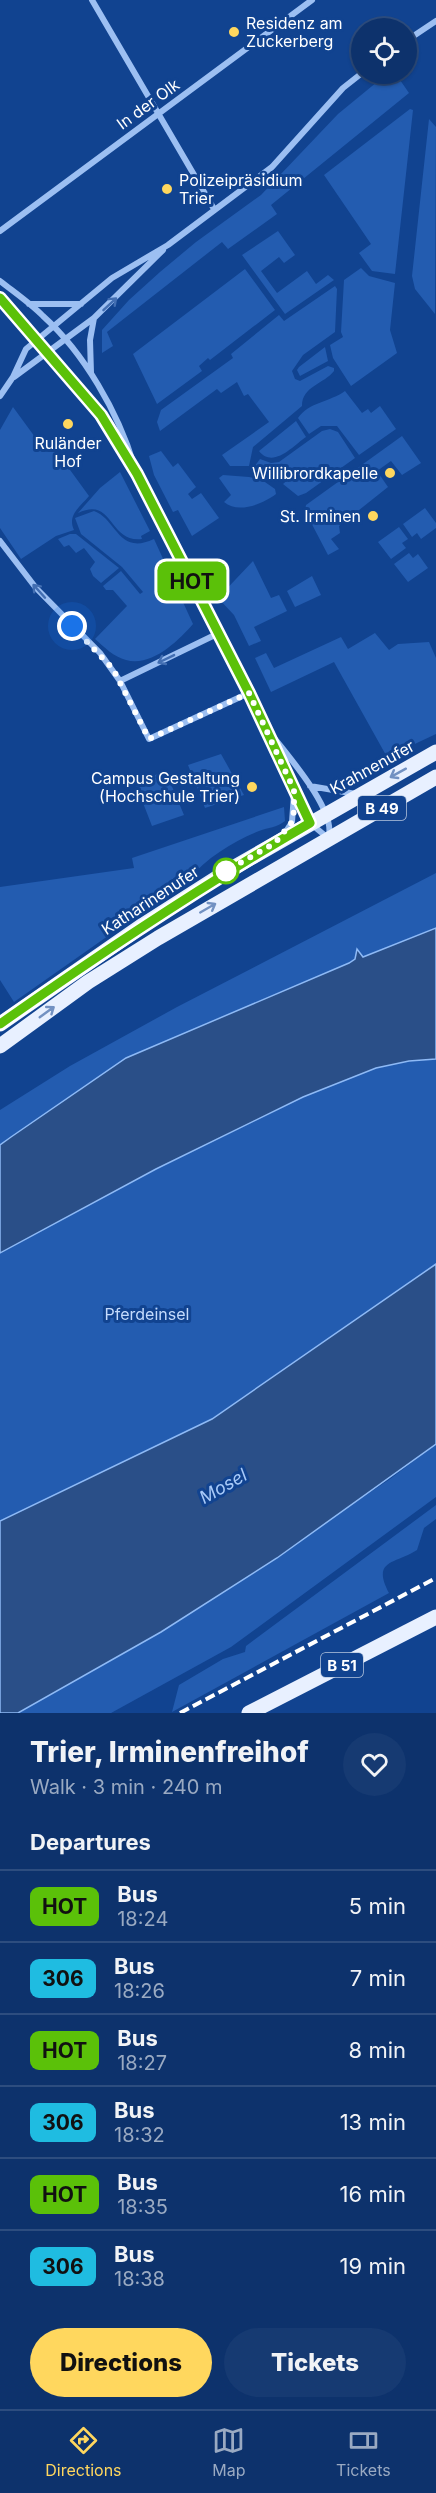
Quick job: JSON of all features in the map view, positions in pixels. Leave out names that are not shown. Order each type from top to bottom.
[{"type":"main road","name":"Krahnenufer","points":[[325,814],[436,752]]},
{"type":"main road","name":"B 49","points":[[0,1046],[88,982],[158,938],[436,777]]},
{"type":"main road","name":"Katharinenufer","points":[[0,1024],[143,925],[325,814]]},
{"type":"main road","name":"B 51","points":[[249,1713],[436,1617]]},
{"type":"street","points":[[92,0],[214,208]]},
{"type":"street","name":"In der Olk","points":[[0,231],[312,0]]},
{"type":"street","points":[[417,34],[436,21]]},
{"type":"street","points":[[0,396],[13,377],[26,349],[112,278],[168,244],[282,158],[333,99],[351,83]]},
{"type":"street","points":[[13,377],[94,318],[168,244]]},
{"type":"street","points":[[0,281],[54,327],[91,374],[128,444],[137,474]]},
{"type":"street","points":[[0,298],[101,415],[137,474],[267,729],[310,823],[328,838],[330,830],[325,814],[310,786],[267,729]]},
{"type":"street","points":[[29,304],[82,304]]},
{"type":"street","points":[[91,374],[90,340],[94,318]]},
{"type":"street","points":[[0,542],[36,588],[100,653],[120,681],[149,739],[249,693]]},
{"type":"street","points":[[120,681],[219,633]]},
{"type":"street","points":[[310,786],[360,794]]},
{"type":"street","points":[[275,843],[292,822],[294,790]]},
{"type":"green space","points":[[375,84],[403,84],[409,93],[271,205],[277,214],[228,249],[222,242],[107,332],[113,346],[102,353],[102,330],[129,300],[196,242],[261,195],[338,114]]},
{"type":"green space","points":[[410,109],[413,110],[395,274],[372,271],[359,253],[371,244],[324,175]]},
{"type":"green space","points":[[429,119],[436,127],[435,314],[415,289],[412,276]]},
{"type":"green space","points":[[278,231],[295,255],[284,263],[279,257],[261,271],[277,293],[307,271],[316,284],[328,275],[334,280],[285,314],[242,255]]},
{"type":"green space","points":[[361,268],[369,276],[395,283],[390,330],[397,353],[351,386],[333,358],[330,345],[343,337],[341,332],[344,280]]},
{"type":"green space","points":[[245,269],[275,310],[210,360],[208,358],[199,366],[202,371],[157,404],[133,354]]},
{"type":"green space","points":[[335,286],[337,289],[335,332],[303,355],[292,371],[295,379],[300,381],[328,366],[334,368],[334,371],[309,390],[303,399],[302,406],[253,447],[249,466],[230,466],[222,455],[269,422],[248,394],[244,396],[237,382],[221,393],[217,389],[160,431],[157,422],[161,410],[233,358],[231,354],[279,315],[284,321]]},
{"type":"green space","points":[[325,347],[328,361],[300,376],[297,370],[299,367]]},
{"type":"green space","points":[[345,391],[362,413],[368,409],[371,413],[380,406],[396,429],[359,455],[337,426],[321,426],[309,434],[298,418],[314,405]]},
{"type":"green space","points":[[13,407],[43,448],[57,452],[89,496],[73,516],[74,530],[56,536],[21,559],[0,528],[0,430]]},
{"type":"green space","points":[[296,421],[306,437],[277,457],[270,458],[259,451]]},
{"type":"green space","points":[[330,429],[338,432],[355,458],[306,493],[298,496],[283,484],[291,477],[281,464],[273,471],[254,467],[260,459],[271,463],[279,462],[322,431]]},
{"type":"green space","points":[[402,436],[421,463],[402,475],[391,461],[377,471],[388,487],[339,526],[340,533],[331,539],[339,549],[328,555],[305,511],[306,505]]},
{"type":"green space","points":[[161,451],[173,467],[178,463],[196,487],[188,494],[192,499],[201,493],[219,518],[192,536],[178,510],[173,512],[154,475],[149,456]]},
{"type":"green space","points":[[120,472],[150,531],[141,536],[142,539],[131,538],[123,534],[98,510],[90,509],[78,513],[100,488]]},
{"type":"green space","points":[[223,475],[262,480],[275,489],[276,494],[250,506],[230,506],[224,502],[231,495],[219,478]]},
{"type":"green space","points":[[425,508],[436,523],[436,528],[421,539],[417,533],[412,537],[403,524]]},
{"type":"green space","points":[[94,511],[102,515],[125,540],[142,543],[154,539],[193,624],[164,651],[145,660],[122,659],[95,639],[127,606],[113,590],[106,590],[103,586],[121,571],[140,594],[143,592],[122,567],[81,534],[75,518]]},
{"type":"green space","points":[[399,527],[408,539],[402,543],[406,548],[391,559],[378,542]]},
{"type":"green space","points":[[76,534],[119,568],[101,583],[93,576],[90,569],[95,562],[84,548],[76,553],[69,545],[64,547],[58,539]]},
{"type":"green space","points":[[409,553],[413,558],[418,554],[428,568],[408,582],[394,564]]},
{"type":"green space","points":[[253,561],[271,598],[279,595],[287,611],[254,627],[261,641],[249,646],[234,615],[218,598]]},
{"type":"green space","points":[[312,576],[321,595],[295,607],[287,591]]},
{"type":"green space","points":[[375,633],[389,650],[398,644],[429,642],[436,658],[436,734],[387,757],[334,662],[271,692],[255,658],[266,653],[274,668],[341,637],[348,649]]},
{"type":"green space","points":[[221,754],[244,795],[205,808],[188,765]]},
{"type":"green space","points":[[165,770],[184,815],[152,826],[136,785]]},
{"type":"green space","points":[[284,807],[285,821],[250,835],[221,851],[189,879],[14,1002],[0,980],[0,887],[134,868],[132,858]]},
{"type":"green space","points":[[436,873],[436,928],[363,957],[361,954],[349,963],[126,1058],[0,1145],[0,1110],[70,1066],[177,1007]]},
{"type":"green space","name":"Pferdeinsel","points":[[436,1059],[436,1264],[212,1419],[0,1521],[0,1253],[156,1169],[303,1097],[376,1068],[409,1061]]},
{"type":"green space","points":[[436,1444],[436,1497],[231,1647],[111,1713],[18,1713],[161,1632],[390,1479]]},
{"type":"green space","points":[[436,1505],[436,1519],[424,1528],[417,1550],[384,1568],[384,1582],[389,1593],[172,1712],[179,1685],[223,1659],[245,1652],[246,1646]]},
{"type":"water","points":[[436,928],[436,1059],[409,1061],[376,1068],[303,1097],[156,1169],[0,1253],[0,1145],[126,1058],[349,963],[355,959],[357,949],[363,957]]},
{"type":"water","name":"Mosel","points":[[436,1264],[436,1444],[277,1558],[161,1632],[18,1713],[0,1713],[0,1521],[212,1419]]},
{"type":"railway","points":[[180,1713],[436,1578]]},
{"type":"bus line","name":"HOT","points":[[0,298],[83,391],[101,415],[137,474],[267,729],[310,823],[225,872],[143,925],[0,1024]]},
{"type":"place","name":"Residenz am Zuckerberg","points":[[234,32]]},
{"type":"place","name":"Polizeipräsidium Trier","points":[[167,189]]},
{"type":"place","name":"Ruländer Hof","points":[[68,424]]},
{"type":"place","name":"Willibrordkapelle","points":[[390,473]]},
{"type":"place","name":"St. Irminen","points":[[373,516]]},
{"type":"place","name":"Campus Gestaltung (Hochschule Trier)","points":[[252,787]]},
{"type":"route","points":[[72,626],[113,669],[149,739],[249,693],[294,790],[294,811],[292,822],[275,843],[226,871]]}]
